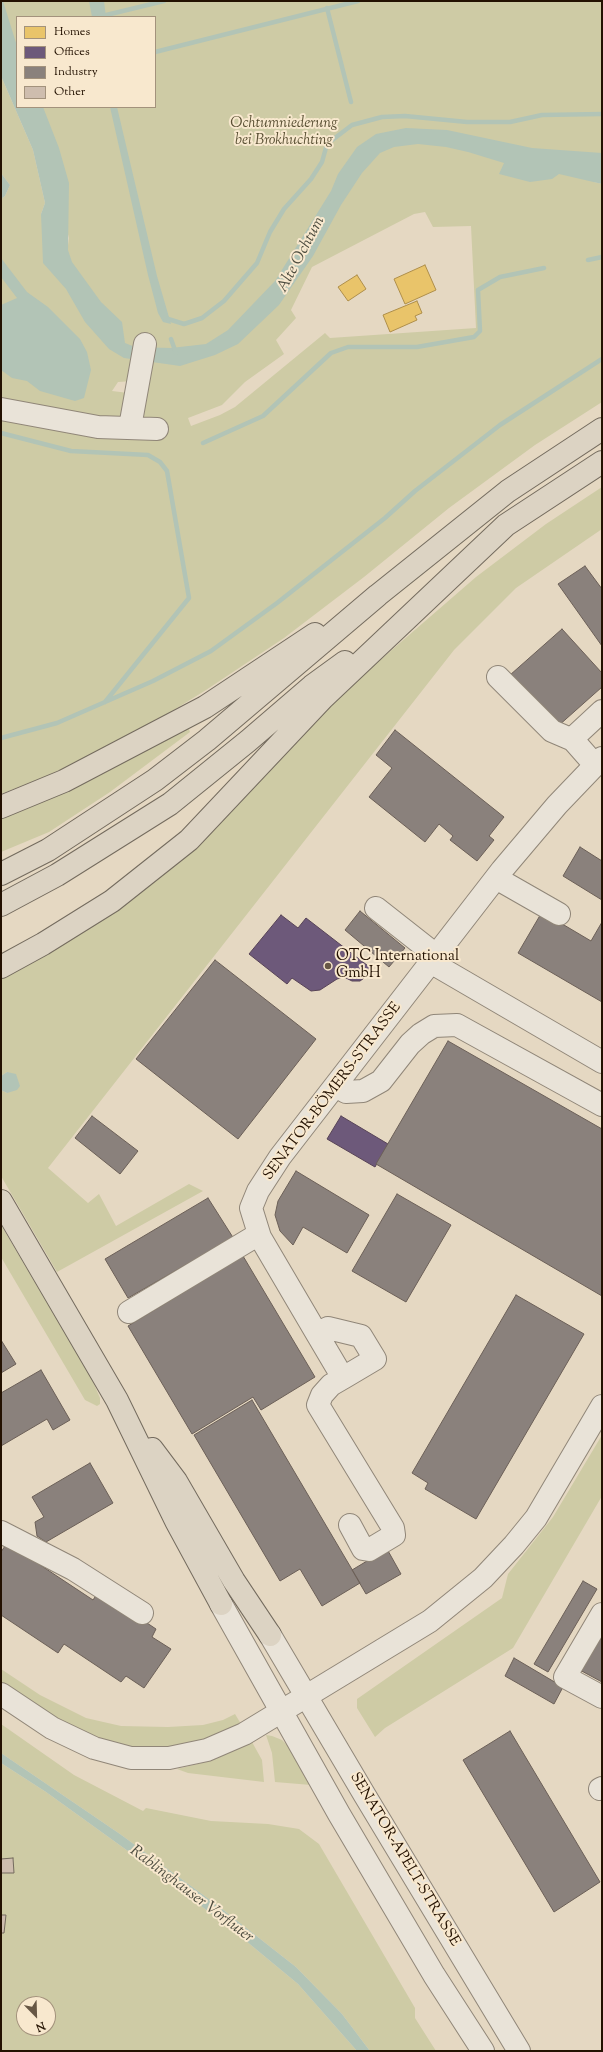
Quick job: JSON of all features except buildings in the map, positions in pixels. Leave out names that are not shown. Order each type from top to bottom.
[{"type":"highway","points":[[1,874],[48,850],[155,780],[207,740],[378,596],[508,491],[602,429]]},
{"type":"highway","points":[[1,967],[43,944],[112,901],[188,840],[323,698],[506,525],[602,462]]},
{"type":"highway","points":[[1,808],[64,781],[205,707],[291,648],[378,596]]},
{"type":"highway","points":[[1,905],[57,875],[170,804],[248,741],[312,686],[405,619]]},
{"type":"highway","points":[[1,1201],[117,1400],[176,1521],[221,1604]]},
{"type":"highway","points":[[117,1400],[176,1481],[234,1581],[270,1635]]},
{"type":"street","points":[[130,428],[143,353]]},
{"type":"street","points":[[1,409],[98,427],[157,429]]},
{"type":"street","points":[[498,677],[552,731],[573,740],[598,761]]},
{"type":"street","points":[[573,740],[574,737],[602,711]]},
{"type":"street","name":"SENATOR-BÖMERS-STRASSE","points":[[343,1378],[259,1234],[251,1208],[258,1191],[280,1157],[496,878],[557,805],[598,761]]},
{"type":"street","points":[[496,878],[559,914]]},
{"type":"street","points":[[376,908],[434,960],[600,1056]]},
{"type":"street","points":[[336,1086],[346,1092],[363,1092],[380,1081],[410,1044],[421,1034],[434,1026],[457,1025],[602,1105]]},
{"type":"street","points":[[129,1312],[259,1234]]},
{"type":"street","points":[[317,1334],[328,1328],[361,1336],[374,1359],[331,1385],[322,1395],[318,1405],[393,1528],[394,1535],[369,1550],[363,1549],[350,1525]]},
{"type":"street","points":[[1,1694],[52,1728],[94,1748],[131,1758],[169,1758],[207,1750],[244,1734],[430,1621],[483,1578],[514,1545],[536,1518],[602,1406]]},
{"type":"street","points":[[1,1532],[73,1569],[142,1613]]},
{"type":"street","name":"SENATOR-APELT-STRASSE","points":[[221,1604],[281,1712],[426,1961],[483,2051]]},
{"type":"street","points":[[602,1614],[565,1677],[602,1697]]},
{"type":"street","name":"SENATOR-APELT-STRASSE","points":[[270,1635],[519,2051]]},
{"type":"green space","name":"Ochtumniederung bei Brokhuchting","points":[[1,1],[602,1],[602,180],[594,182],[602,184],[602,402],[535,445],[449,508],[364,577],[284,638],[206,690],[169,713],[106,747],[49,775],[1,794],[1,199],[5,196],[10,185],[1,173],[1,76],[33,150],[45,203],[41,214],[68,245],[69,238],[36,108],[156,108],[156,16],[16,16],[16,52]],"holes":[[[425,212],[433,227],[471,226],[476,328],[330,338],[325,333],[235,407],[220,415],[191,426],[188,418],[222,405],[245,382],[284,354],[276,340],[296,318],[291,310],[312,267],[414,214]],[[134,381],[145,395],[112,391],[118,382]]]},
{"type":"green space","points":[[602,487],[602,529],[516,588],[454,650],[48,1168],[88,1203],[99,1194],[116,1226],[189,1184],[203,1191],[57,1272],[1,1176],[1,1090],[7,1093],[7,1072],[1,1076],[1,978],[35,960],[171,867],[231,812],[286,751],[356,681],[476,577],[546,524]]},
{"type":"green space","points":[[188,727],[190,732],[110,792],[49,832],[1,852],[1,818],[27,809],[101,775]]},
{"type":"green space","points":[[1,1225],[91,1377],[100,1398],[100,1404],[97,1406],[85,1400],[1,1257]]},
{"type":"green space","points":[[602,1435],[602,1496],[513,1648],[385,1728],[375,1737],[357,1708],[357,1699],[502,1598],[508,1574],[553,1517]]},
{"type":"green space","points":[[1,1669],[40,1695],[86,1718],[121,1726],[168,1727],[203,1725],[223,1720],[235,1714],[241,1724],[195,1745],[139,1750],[83,1734],[1,1685]]},
{"type":"green space","points":[[1,1724],[74,1775],[143,1811],[146,1808],[211,1821],[268,1824],[299,1829],[319,1844],[415,2008],[415,2018],[436,2051],[370,2051],[342,2014],[296,1967],[217,1905],[120,1834],[1,1753]]},
{"type":"green space","points":[[266,1735],[282,1740],[290,1748],[311,1785],[275,1782],[272,1753]]},
{"type":"green space","points":[[252,1742],[262,1760],[264,1782],[188,1773],[177,1769],[210,1761]]},
{"type":"green space","points":[[1,1763],[46,1792],[157,1872],[240,1936],[298,1984],[357,2051],[1,2051]]},
{"type":"water","name":"Alte Ochtum","points":[[1,1],[3,1],[16,43],[16,108],[43,108],[59,148],[69,183],[68,250],[72,262],[101,302],[122,322],[125,343],[135,347],[171,348],[206,344],[228,330],[275,281],[331,191],[338,174],[357,147],[376,134],[406,128],[447,130],[532,148],[602,153],[602,184],[559,174],[552,179],[530,182],[499,174],[504,163],[468,152],[446,147],[418,144],[394,147],[380,153],[362,173],[341,205],[313,256],[279,305],[238,344],[215,355],[180,366],[124,358],[109,349],[85,322],[66,289],[43,263],[41,214],[45,203],[33,150],[1,76]]},
{"type":"water","points":[[89,1],[104,1],[106,16],[92,16]]},
{"type":"water","points":[[110,108],[117,108],[157,276],[171,324],[163,322],[158,313]]},
{"type":"water","points":[[1,173],[10,185],[5,196],[1,199]]},
{"type":"water","points":[[1,258],[27,292],[48,307],[80,339],[87,352],[91,370],[84,398],[75,401],[40,391],[27,381],[12,378],[1,370],[1,305],[17,298],[1,277]]},
{"type":"water","points":[[7,1072],[16,1074],[20,1086],[17,1090],[7,1093],[1,1090],[1,1076]]},
{"type":"water","name":"Rablinghauser Vorfluter","points":[[1,1753],[120,1834],[217,1905],[296,1967],[342,2014],[370,2051],[357,2051],[298,1984],[240,1936],[157,1872],[46,1792],[1,1763]]},
{"type":"waterway","points":[[102,16],[164,1]]},
{"type":"waterway","points":[[156,52],[358,1]]},
{"type":"waterway","points":[[327,8],[351,102]]},
{"type":"waterway","points":[[165,318],[184,324],[202,318],[224,301],[257,263],[270,232],[284,209],[311,179],[322,162],[327,144],[352,125],[382,117],[405,116],[467,122],[510,122],[542,115],[602,114]]},
{"type":"waterway","points":[[588,260],[602,257]]},
{"type":"waterway","points":[[203,443],[263,416],[331,353],[348,347],[417,347],[474,337],[480,331],[478,290],[500,277],[544,268]]},
{"type":"waterway","points":[[171,339],[176,353]]},
{"type":"waterway","points":[[1,738],[57,723],[153,681],[211,651],[277,603],[385,518],[415,491],[500,425],[602,359]]},
{"type":"waterway","points":[[1,433],[71,451],[148,455],[160,462],[167,471],[189,598],[105,702]]},
{"type":"place","name":"OTC International GmbH","points":[[328,966]]}]
